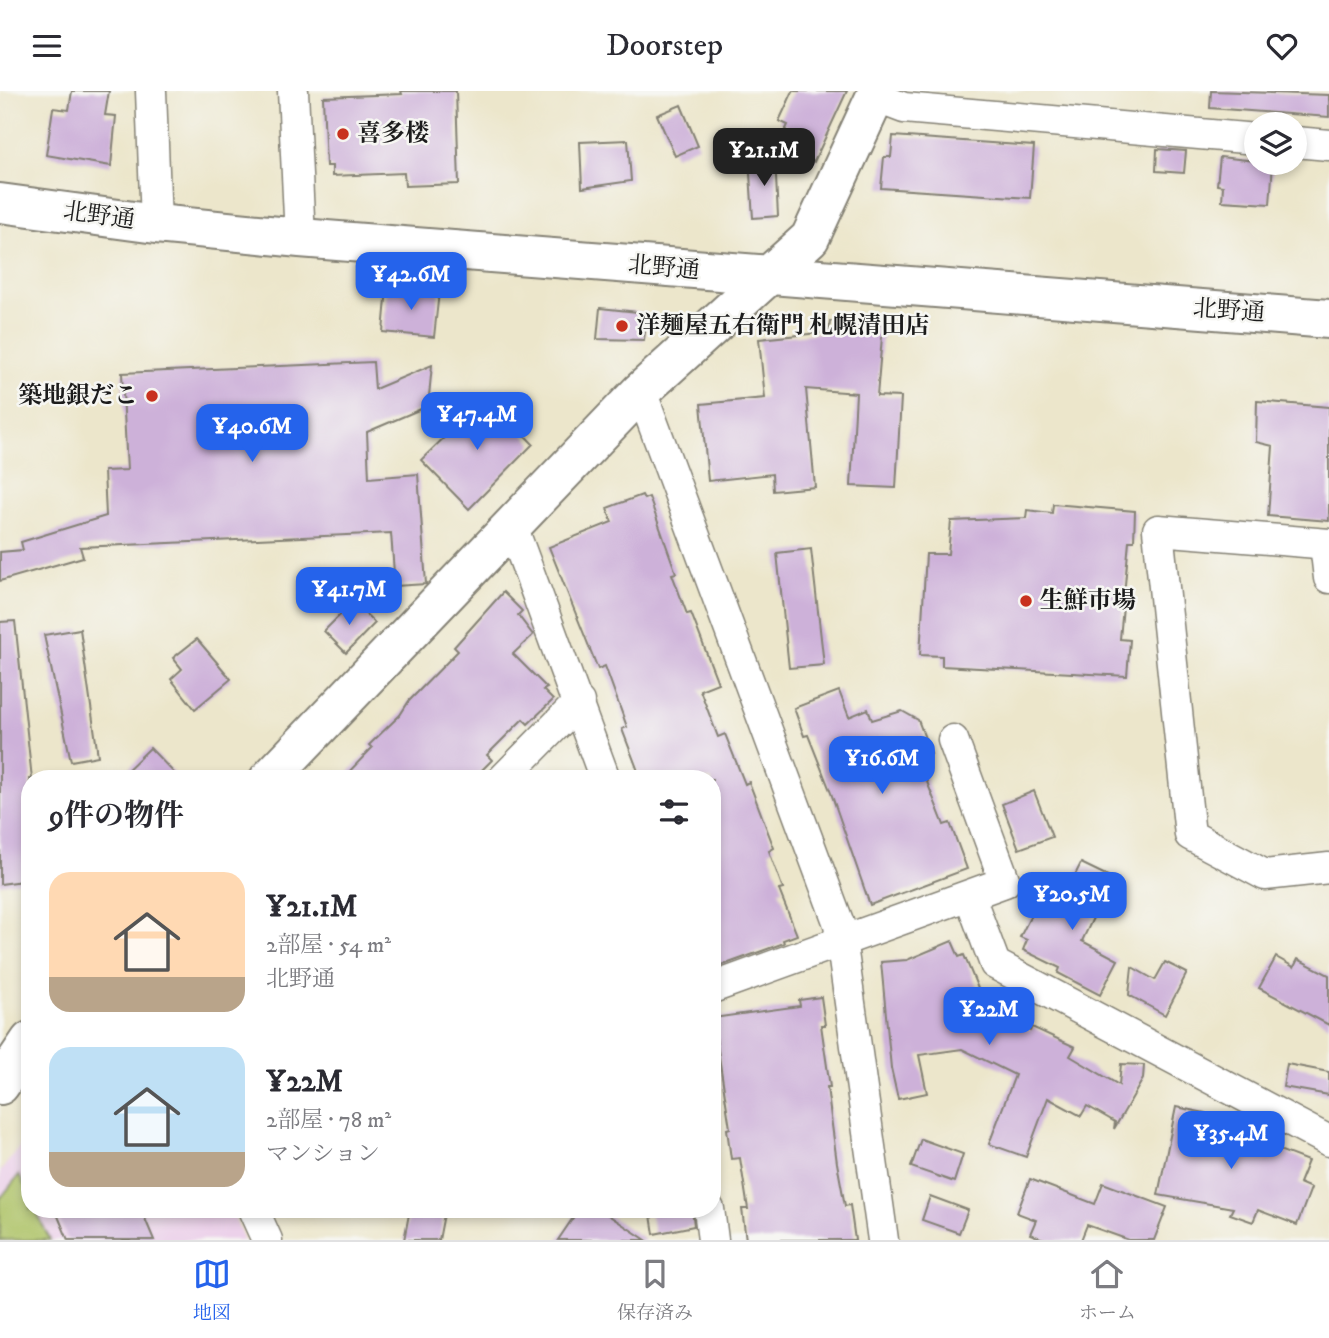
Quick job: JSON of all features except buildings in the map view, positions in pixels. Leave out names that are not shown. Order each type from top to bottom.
[{"type":"street","points":[[151,91],[156,224]]},
{"type":"street","points":[[293,91],[300,238]]},
{"type":"street","points":[[278,770],[641,391],[810,238],[877,94],[904,109],[1244,138]]},
{"type":"street","points":[[1307,143],[1329,145]]},
{"type":"street","name":"北野通","points":[[0,203],[156,224],[300,238],[1329,319]]},
{"type":"street","points":[[641,391],[842,940],[886,1239]]},
{"type":"street","points":[[512,526],[602,770]]},
{"type":"street","points":[[1329,578],[1327,544],[1158,530],[1189,835],[1265,875],[1329,868]]},
{"type":"street","points":[[512,770],[579,702]]},
{"type":"street","points":[[721,985],[970,897],[1005,882],[953,740]]},
{"type":"street","points":[[970,897],[995,964],[1329,1141]]},
{"type":"street","points":[[0,1085],[21,1054]]},
{"type":"street","points":[[257,1218],[267,1240]]},
{"type":"street","points":[[710,1218],[713,1240]]},
{"type":"shaded area","points":[[21,1145],[21,1218],[235,1218],[244,1240],[0,1240],[0,1172]]},
{"type":"green space","points":[[19,1175],[21,1218],[39,1218],[50,1240],[0,1240],[0,1199]]},
{"type":"place","name":"喜多楼","points":[[343,134]]},
{"type":"place","name":"洋麺屋五右衛門 札幌清田店","points":[[622,326]]},
{"type":"place","name":"築地銀だこ","points":[[152,396]]},
{"type":"place","name":"生鮮市場","points":[[1026,601]]}]
